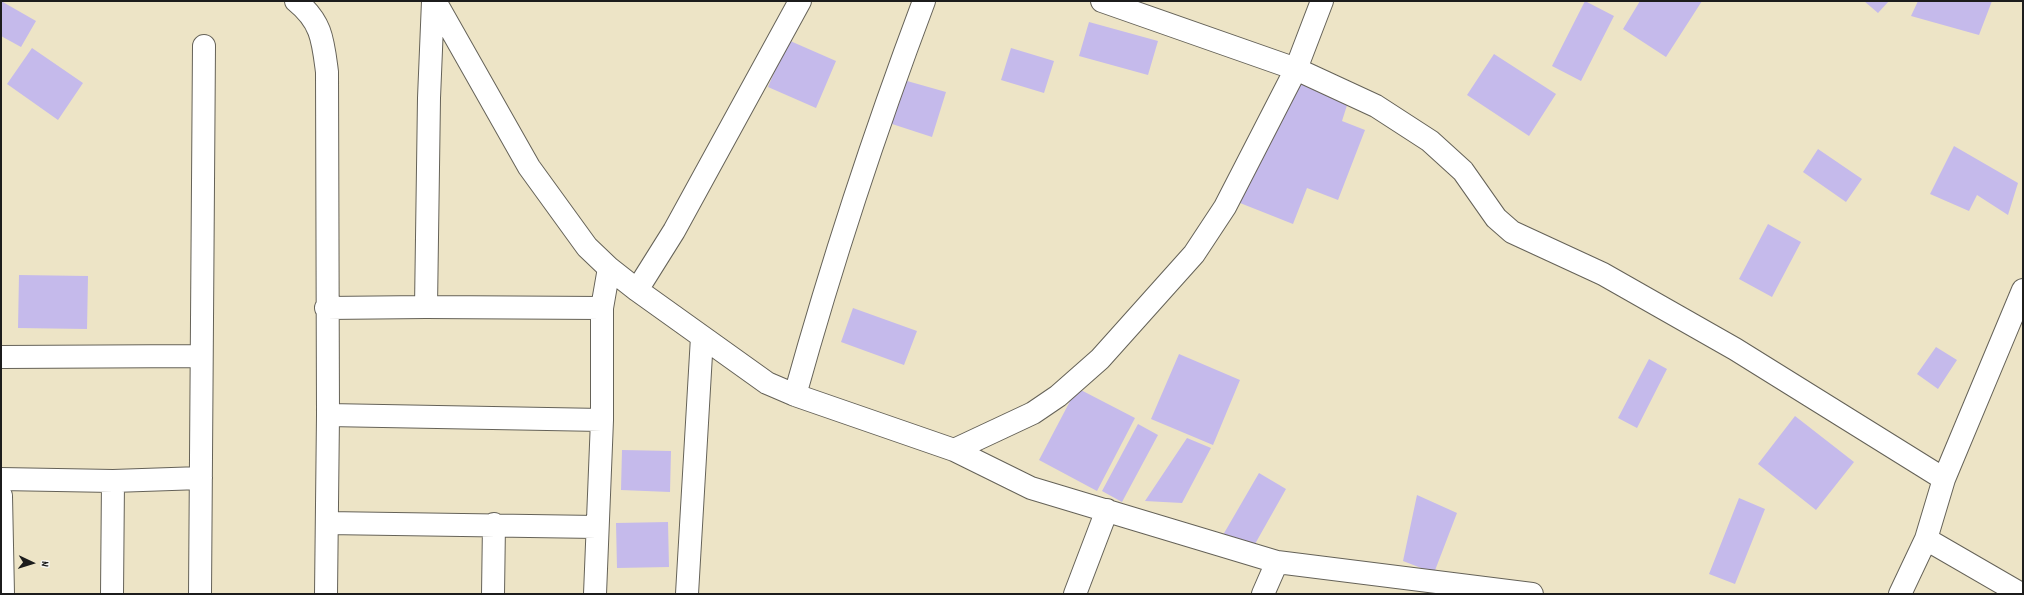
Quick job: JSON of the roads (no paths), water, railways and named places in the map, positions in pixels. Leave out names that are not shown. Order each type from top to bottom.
[{"type":"street","points":[[296,1],[308,11],[322,37],[327,72],[326,308],[328,415],[326,594]]},
{"type":"street","points":[[426,307],[429,98],[434,1]]},
{"type":"street","points":[[434,1],[529,167],[587,246],[609,268],[637,290],[767,383],[795,395],[954,450],[1031,488],[1277,562],[1424,587],[1532,594]]},
{"type":"street","points":[[637,290],[674,231],[800,1]]},
{"type":"street","points":[[795,395],[845,223],[924,1]]},
{"type":"street","points":[[1102,1],[1296,68],[1376,106],[1430,141],[1463,171],[1496,218],[1512,232],[1603,274],[1735,348],[1944,479]]},
{"type":"street","points":[[954,450],[1033,413],[1058,396],[1100,359],[1194,254],[1225,207],[1296,68],[1322,1]]},
{"type":"street","points":[[200,594],[200,356],[204,46]]},
{"type":"street","points":[[595,594],[602,420],[602,308],[609,268]]},
{"type":"street","points":[[1900,594],[1926,539],[1944,479],[2023,290]]},
{"type":"street","points":[[326,308],[602,308]]},
{"type":"street","points":[[688,594],[702,337]]},
{"type":"street","points":[[1,357],[200,356]]},
{"type":"street","points":[[328,415],[602,420]]},
{"type":"street","points":[[1,479],[113,481],[200,478]]},
{"type":"street","points":[[112,594],[113,481]]},
{"type":"street","points":[[1,496],[3,594]]},
{"type":"street","points":[[1075,594],[1107,510]]},
{"type":"street","points":[[327,523],[494,524],[597,527]]},
{"type":"street","points":[[493,594],[494,524]]},
{"type":"street","points":[[1926,539],[2021,594]]},
{"type":"street","points":[[1263,594],[1277,562]]}]
